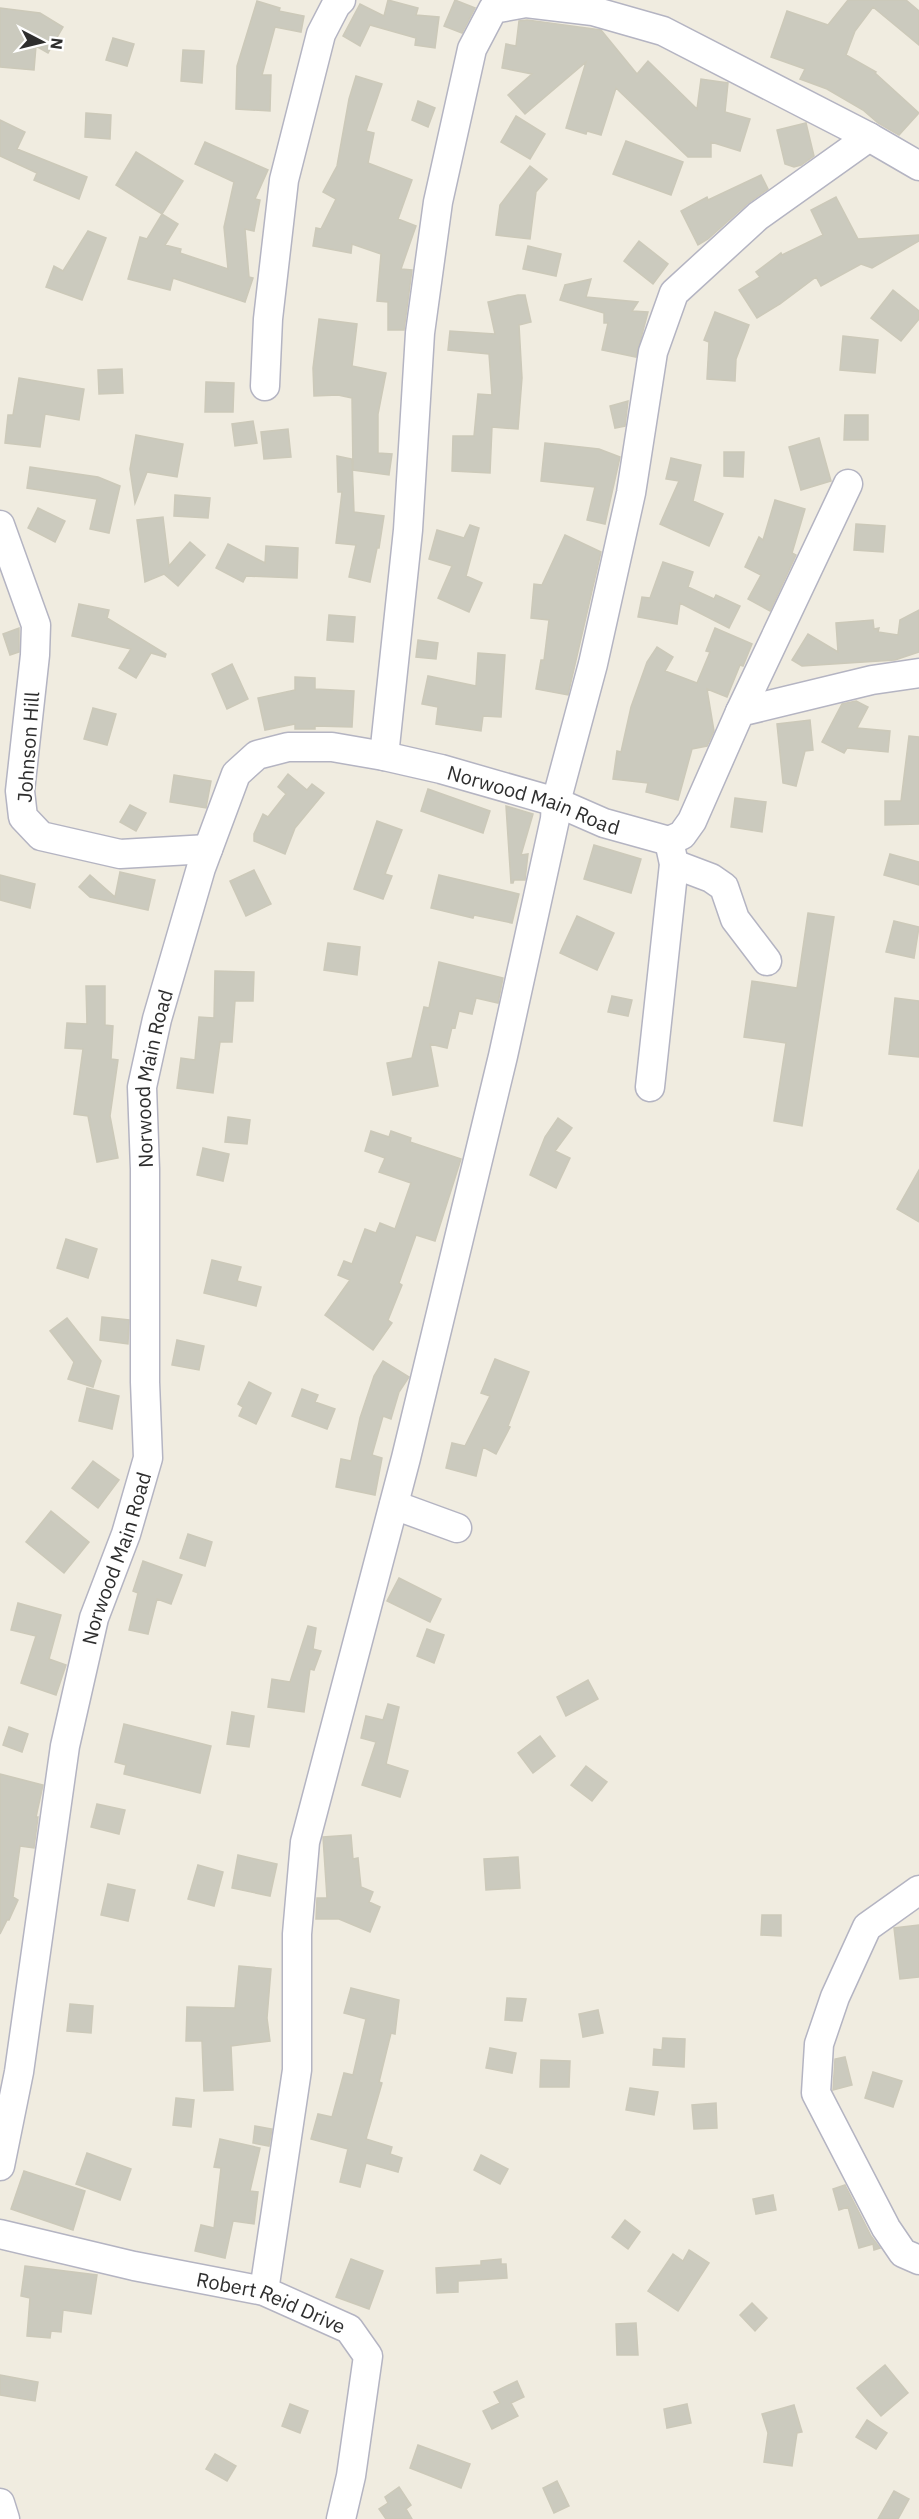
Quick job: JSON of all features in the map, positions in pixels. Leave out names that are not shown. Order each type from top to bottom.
[{"type":"street","points":[[265,386],[268,319],[284,180],[321,34],[341,0]]},
{"type":"street","points":[[384,756],[408,530],[420,333],[438,202],[472,49],[485,4],[526,3],[592,11],[663,31],[869,137],[919,166]]},
{"type":"street","points":[[264,2291],[297,2070],[297,1934],[304,1842],[394,1504],[503,1056],[555,819],[556,802],[593,664],[626,516],[653,352],[674,293],[758,216],[869,137]]},
{"type":"street","points":[[650,1087],[672,853],[692,821],[740,712],[848,484]]},
{"type":"street","name":"Johnson Hill","points":[[0,525],[36,625],[35,655],[20,791],[23,817],[41,836],[120,854],[208,849]]},
{"type":"street","points":[[740,712],[872,680],[919,673]]},
{"type":"street","name":"Norwood Main Road","points":[[0,2166],[19,2072],[65,1746],[94,1618],[126,1534],[148,1458],[142,1087],[158,1019],[208,849],[236,774],[257,756],[288,747],[332,747],[384,756],[556,802],[672,853],[724,887],[735,919],[767,961]]},
{"type":"street","points":[[394,1504],[423,1517],[457,1528]]},
{"type":"street","points":[[919,1890],[867,1928],[835,1996],[819,2044],[816,2093],[886,2228],[903,2253],[919,2260]]},
{"type":"street","name":"Robert Reid Drive","points":[[0,2234],[134,2266],[264,2291],[349,2330],[368,2356],[351,2476],[341,2519]]},
{"type":"street","points":[[0,2503],[5,2519]]},
{"type":"building","points":[[388,0],[418,8],[416,15],[439,17],[435,48],[415,45],[416,38],[370,25],[360,46],[343,36],[360,4],[384,16]]},
{"type":"building","points":[[455,0],[475,8],[462,33],[444,26]]},
{"type":"building","points":[[848,0],[906,0],[919,11],[919,45],[873,7],[855,31],[846,55],[876,72],[919,113],[899,135],[827,89],[800,79],[805,69],[771,57],[787,11],[828,25]]},
{"type":"building","points":[[257,1],[280,8],[279,11],[304,16],[301,32],[275,27],[262,75],[271,75],[270,111],[236,109],[237,66]]},
{"type":"building","points":[[0,8],[40,13],[63,27],[48,53],[36,46],[34,70],[0,67]]},
{"type":"building","points":[[527,20],[601,30],[637,74],[648,61],[697,109],[701,79],[728,83],[725,112],[750,119],[740,151],[711,142],[711,157],[688,157],[616,88],[601,135],[587,131],[586,134],[566,128],[586,62],[525,114],[508,95],[532,74],[502,68],[506,44],[516,46],[519,21]]},
{"type":"building","points":[[113,38],[134,44],[127,66],[106,60]]},
{"type":"building","points":[[183,50],[204,51],[202,83],[181,81]]},
{"type":"building","points":[[356,76],[382,84],[366,131],[374,133],[368,163],[412,180],[398,219],[416,226],[401,269],[412,270],[404,330],[388,330],[388,302],[377,301],[381,254],[352,244],[351,253],[313,246],[316,228],[321,229],[336,199],[323,192],[337,166],[349,99]]},
{"type":"building","points":[[418,101],[435,108],[428,127],[412,120]]},
{"type":"building","points":[[86,113],[111,115],[110,139],[85,137]]},
{"type":"building","points":[[516,116],[545,134],[530,159],[501,142]]},
{"type":"building","points":[[0,120],[25,132],[17,149],[87,177],[79,199],[34,180],[37,173],[0,156]]},
{"type":"building","points":[[806,123],[814,156],[794,167],[785,164],[777,130]]},
{"type":"building","points":[[626,141],[683,162],[671,195],[613,174]]},
{"type":"building","points":[[205,142],[268,170],[255,199],[260,200],[254,231],[245,229],[249,277],[253,278],[245,302],[173,278],[170,290],[128,279],[140,237],[147,239],[162,214],[178,224],[165,245],[181,249],[180,253],[228,269],[224,227],[234,182],[195,164]]},
{"type":"building","points":[[136,152],[183,181],[162,214],[116,185]]},
{"type":"building","points":[[530,166],[547,179],[536,192],[530,239],[496,235],[500,205]]},
{"type":"building","points":[[761,175],[768,189],[698,245],[681,211],[707,197],[708,200]]},
{"type":"building","points":[[836,197],[858,239],[919,235],[919,241],[872,268],[861,264],[821,286],[816,277],[757,318],[739,290],[760,277],[756,272],[781,253],[782,255],[823,235],[811,210]]},
{"type":"building","points":[[88,231],[106,238],[82,300],[46,287],[54,266],[63,271]]},
{"type":"building","points":[[639,241],[668,264],[653,284],[624,261]]},
{"type":"building","points":[[528,246],[561,254],[556,276],[523,269]]},
{"type":"building","points":[[591,279],[586,297],[638,302],[632,311],[648,312],[636,357],[602,350],[608,323],[604,323],[604,313],[560,300],[565,285]]},
{"type":"building","points":[[893,290],[919,311],[919,319],[901,341],[871,318]]},
{"type":"building","points":[[525,295],[531,322],[519,325],[522,378],[518,429],[492,427],[490,473],[452,471],[453,436],[474,436],[478,394],[492,395],[489,354],[448,350],[450,331],[495,334],[488,302]]},
{"type":"building","points":[[715,312],[749,325],[736,359],[735,381],[707,379],[709,342],[704,340]]},
{"type":"building","points":[[319,319],[357,324],[352,366],[386,373],[378,414],[378,453],[392,454],[389,475],[353,470],[352,398],[338,395],[314,396],[313,368]]},
{"type":"building","points":[[843,336],[878,340],[875,373],[840,370]]},
{"type":"building","points":[[122,369],[123,393],[99,394],[98,370]]},
{"type":"building","points":[[19,378],[84,389],[79,420],[45,414],[40,447],[5,443],[8,415],[13,415]]},
{"type":"building","points":[[206,382],[234,383],[233,412],[205,412]]},
{"type":"building","points":[[628,401],[625,426],[615,428],[610,406]]},
{"type":"building","points":[[845,415],[868,415],[868,440],[844,440]]},
{"type":"building","points":[[253,421],[257,443],[235,446],[232,424]]},
{"type":"building","points":[[288,429],[291,457],[264,459],[261,432]]},
{"type":"building","points":[[136,435],[183,444],[177,477],[147,472],[135,503],[130,469]]},
{"type":"building","points":[[819,438],[831,481],[801,490],[789,447]]},
{"type":"building","points":[[545,443],[599,449],[620,457],[605,524],[587,520],[595,487],[541,481]]},
{"type":"building","points":[[724,452],[744,452],[743,477],[724,476]]},
{"type":"building","points":[[337,456],[352,459],[354,512],[384,516],[370,582],[349,577],[356,545],[336,543],[342,492],[338,492]]},
{"type":"building","points":[[671,458],[701,465],[693,501],[723,514],[709,546],[660,524],[679,481],[666,479]]},
{"type":"building","points":[[30,467],[98,477],[120,486],[109,533],[90,529],[97,499],[27,488]]},
{"type":"building","points":[[175,495],[210,498],[208,518],[174,516]]},
{"type":"building","points":[[775,500],[805,509],[792,553],[796,555],[770,611],[748,599],[761,575],[745,567],[759,537],[763,540]]},
{"type":"building","points":[[38,508],[65,521],[55,542],[28,528]]},
{"type":"building","points":[[163,517],[169,566],[190,542],[205,555],[178,586],[164,574],[145,582],[137,520]]},
{"type":"building","points":[[856,524],[885,526],[883,552],[854,550]]},
{"type":"building","points":[[470,525],[479,528],[466,576],[482,583],[469,612],[438,598],[452,566],[429,559],[437,530],[464,538]]},
{"type":"building","points":[[565,535],[601,552],[568,695],[536,689],[541,660],[544,660],[549,620],[531,618],[534,584],[542,585]]},
{"type":"building","points":[[228,544],[265,563],[266,546],[298,548],[297,578],[246,576],[243,582],[216,568]]},
{"type":"building","points":[[663,562],[693,572],[688,587],[714,599],[716,595],[740,606],[729,628],[680,603],[677,624],[638,617],[642,597],[650,598]]},
{"type":"building","points":[[79,604],[109,610],[107,618],[166,654],[165,657],[151,653],[136,678],[119,668],[131,649],[72,636]]},
{"type":"building","points":[[919,610],[919,652],[895,660],[802,666],[792,660],[808,634],[838,652],[836,623],[873,620],[874,629],[879,628],[878,632],[898,635],[900,620]]},
{"type":"building","points":[[329,615],[355,617],[353,642],[327,640]]},
{"type":"building","points":[[19,628],[19,652],[10,655],[3,634]]},
{"type":"building","points":[[715,628],[752,644],[743,666],[740,665],[727,697],[707,689],[714,731],[707,746],[692,749],[678,800],[646,792],[648,783],[613,779],[617,751],[621,752],[631,707],[647,662],[657,647],[673,657],[665,671],[697,683],[710,652],[706,651]]},
{"type":"building","points":[[418,640],[438,643],[436,659],[416,657]]},
{"type":"building","points":[[478,653],[505,655],[501,717],[483,716],[481,731],[436,724],[438,707],[422,704],[428,676],[476,686]]},
{"type":"building","points":[[232,664],[248,699],[227,709],[212,674]]},
{"type":"building","points":[[295,677],[315,678],[315,689],[354,691],[352,727],[315,726],[315,729],[295,729],[295,724],[265,730],[258,698],[295,690]]},
{"type":"building","points":[[856,701],[868,707],[857,728],[890,731],[888,752],[847,748],[844,753],[822,742],[842,704]]},
{"type":"building","points":[[93,708],[116,714],[107,745],[84,739]]},
{"type":"building","points":[[810,720],[813,750],[805,751],[796,786],[783,783],[777,724]]},
{"type":"building","points":[[909,736],[919,737],[919,824],[885,825],[885,801],[901,801]]},
{"type":"building","points":[[288,774],[307,790],[312,784],[324,793],[295,828],[285,854],[254,841],[254,834],[263,814],[268,817],[286,794],[278,787]]},
{"type":"building","points":[[174,775],[211,781],[206,808],[170,802]]},
{"type":"building","points":[[428,789],[490,811],[483,833],[421,811]]},
{"type":"building","points":[[735,798],[766,802],[762,832],[731,827]]},
{"type":"building","points":[[130,805],[146,813],[136,831],[120,822]]},
{"type":"building","points":[[506,806],[533,814],[521,855],[528,854],[525,880],[514,880],[513,883],[511,883]]},
{"type":"building","points":[[377,821],[402,830],[385,874],[392,876],[383,899],[354,889]]},
{"type":"building","points":[[594,845],[641,859],[631,893],[584,879]]},
{"type":"building","points":[[890,854],[919,862],[919,885],[884,875]]},
{"type":"building","points":[[254,870],[271,904],[246,916],[230,881]]},
{"type":"building","points":[[120,872],[155,880],[148,910],[90,897],[79,887],[90,875],[115,897]]},
{"type":"building","points":[[0,875],[35,884],[30,908],[0,900]]},
{"type":"building","points":[[439,875],[519,894],[512,923],[474,915],[473,918],[431,908]]},
{"type":"building","points":[[808,913],[834,917],[802,1126],[774,1121],[786,1043],[744,1037],[752,981],[797,988]]},
{"type":"building","points":[[577,916],[614,933],[597,970],[560,953]]},
{"type":"building","points":[[894,921],[919,927],[914,958],[886,952]]},
{"type":"building","points":[[328,943],[360,947],[357,975],[324,970]]},
{"type":"building","points":[[439,962],[503,978],[498,1003],[476,998],[472,1014],[459,1011],[447,1048],[430,1044],[438,1086],[393,1095],[387,1063],[412,1058],[424,1007],[429,1008]]},
{"type":"building","points":[[215,971],[254,972],[253,1001],[235,1001],[232,1042],[220,1042],[213,1093],[177,1088],[181,1058],[195,1060],[199,1017],[214,1018]]},
{"type":"building","points":[[86,986],[105,986],[105,1025],[113,1026],[111,1059],[118,1060],[110,1116],[118,1158],[97,1162],[88,1116],[74,1114],[83,1049],[65,1048],[67,1023],[87,1024]]},
{"type":"building","points":[[612,996],[632,1000],[628,1016],[608,1012]]},
{"type":"building","points":[[895,998],[919,1001],[919,1057],[889,1054]]},
{"type":"building","points":[[228,1117],[250,1120],[247,1144],[225,1142]]},
{"type":"building","points":[[558,1118],[572,1128],[555,1151],[570,1158],[556,1188],[530,1175],[545,1137]]},
{"type":"building","points":[[371,1131],[389,1137],[391,1131],[411,1138],[410,1142],[461,1159],[435,1241],[416,1235],[399,1283],[402,1285],[388,1320],[392,1323],[373,1350],[325,1315],[350,1280],[338,1275],[344,1261],[352,1264],[365,1229],[376,1233],[380,1223],[395,1229],[411,1183],[379,1172],[385,1158],[365,1151]]},
{"type":"building","points":[[203,1148],[229,1154],[223,1181],[197,1175]]},
{"type":"building","points":[[919,1170],[919,1222],[897,1209]]},
{"type":"building","points":[[66,1239],[97,1249],[88,1278],[57,1268]]},
{"type":"building","points":[[212,1260],[241,1267],[237,1281],[261,1287],[256,1306],[204,1293]]},
{"type":"building","points":[[102,1317],[129,1320],[128,1344],[100,1340]]},
{"type":"building","points":[[67,1318],[101,1361],[93,1387],[68,1379],[74,1362],[50,1331]]},
{"type":"building","points":[[177,1340],[204,1346],[199,1370],[172,1365]]},
{"type":"building","points":[[495,1359],[529,1372],[508,1426],[510,1427],[496,1454],[483,1447],[476,1476],[446,1468],[452,1443],[465,1446],[490,1396],[481,1393]]},
{"type":"building","points":[[383,1361],[409,1377],[399,1392],[391,1419],[383,1416],[372,1455],[382,1458],[375,1495],[336,1487],[341,1459],[351,1461],[360,1418],[374,1376]]},
{"type":"building","points":[[249,1382],[271,1393],[256,1424],[239,1416],[243,1407],[238,1404]]},
{"type":"building","points":[[87,1388],[119,1396],[112,1429],[79,1421]]},
{"type":"building","points":[[302,1389],[318,1395],[315,1402],[335,1409],[327,1429],[292,1416]]},
{"type":"building","points":[[93,1461],[119,1480],[98,1508],[72,1488]]},
{"type":"building","points":[[51,1511],[89,1542],[64,1573],[26,1542]]},
{"type":"building","points":[[188,1534],[212,1542],[205,1566],[180,1558]]},
{"type":"building","points":[[143,1561],[182,1575],[171,1604],[157,1599],[148,1634],[129,1630],[138,1593],[133,1591]]},
{"type":"building","points":[[399,1578],[441,1599],[430,1622],[387,1601]]},
{"type":"building","points":[[18,1603],[61,1615],[49,1659],[66,1665],[56,1695],[21,1683],[36,1636],[11,1630]]},
{"type":"building","points":[[308,1626],[316,1628],[313,1649],[321,1651],[314,1670],[310,1669],[304,1712],[268,1707],[272,1679],[290,1682]]},
{"type":"building","points":[[427,1629],[444,1635],[434,1663],[417,1656]]},
{"type":"building","points":[[588,1680],[598,1699],[566,1716],[557,1697]]},
{"type":"building","points":[[388,1704],[399,1707],[386,1764],[408,1771],[400,1797],[362,1785],[376,1742],[361,1738],[366,1716],[383,1720]]},
{"type":"building","points":[[232,1712],[254,1716],[249,1747],[227,1744]]},
{"type":"building","points":[[124,1724],[211,1746],[200,1793],[124,1774],[126,1765],[115,1762]]},
{"type":"building","points":[[9,1727],[28,1734],[22,1752],[3,1745]]},
{"type":"building","points":[[540,1736],[555,1756],[533,1773],[518,1753]]},
{"type":"building","points":[[586,1766],[607,1782],[592,1801],[571,1785]]},
{"type":"building","points":[[0,1774],[43,1785],[36,1817],[38,1817],[34,1848],[20,1846],[13,1897],[18,1900],[0,1934]]},
{"type":"building","points":[[97,1804],[125,1810],[119,1834],[91,1827]]},
{"type":"building","points":[[351,1835],[353,1859],[358,1858],[361,1887],[373,1892],[369,1902],[380,1907],[370,1932],[339,1919],[316,1919],[317,1898],[327,1898],[323,1837]]},
{"type":"building","points":[[238,1855],[277,1864],[270,1896],[232,1888]]},
{"type":"building","points":[[518,1857],[520,1888],[486,1890],[484,1859]]},
{"type":"building","points":[[198,1865],[223,1872],[214,1906],[188,1899]]},
{"type":"building","points":[[108,1884],[135,1890],[128,1921],[101,1915]]},
{"type":"building","points":[[762,1915],[781,1915],[781,1936],[761,1935]]},
{"type":"building","points":[[919,1925],[919,1977],[900,1979],[894,1928]]},
{"type":"building","points":[[239,1966],[271,1969],[267,2018],[270,2041],[231,2046],[233,2090],[204,2091],[202,2041],[186,2041],[187,2007],[235,2008]]},
{"type":"building","points":[[351,1988],[399,2000],[395,2034],[391,2033],[379,2082],[382,2083],[366,2139],[392,2147],[390,2154],[402,2158],[398,2172],[366,2163],[360,2187],[340,2182],[348,2149],[311,2139],[318,2114],[332,2117],[344,2073],[353,2075],[366,2019],[344,2013]]},
{"type":"building","points":[[507,1998],[526,1999],[522,2021],[505,2020]]},
{"type":"building","points":[[70,2004],[93,2006],[91,2033],[67,2031]]},
{"type":"building","points":[[598,2010],[603,2033],[583,2037],[579,2014]]},
{"type":"building","points":[[663,2038],[685,2039],[684,2067],[653,2065],[654,2049],[662,2050]]},
{"type":"building","points":[[490,2048],[516,2053],[512,2073],[486,2068]]},
{"type":"building","points":[[845,2057],[852,2085],[833,2090],[835,2059]]},
{"type":"building","points":[[541,2060],[570,2061],[569,2087],[540,2087]]},
{"type":"building","points":[[873,2072],[902,2081],[893,2107],[865,2098]]},
{"type":"building","points":[[630,2088],[658,2092],[654,2115],[626,2110]]},
{"type":"building","points":[[176,2098],[194,2100],[191,2127],[173,2125]]},
{"type":"building","points":[[716,2103],[717,2128],[694,2129],[692,2105]]},
{"type":"building","points":[[255,2126],[272,2129],[269,2146],[253,2143]]},
{"type":"building","points":[[220,2139],[260,2148],[250,2191],[258,2192],[254,2224],[233,2221],[225,2258],[195,2251],[201,2225],[214,2228],[221,2168],[214,2167]]},
{"type":"building","points":[[87,2153],[131,2169],[120,2200],[76,2184]]},
{"type":"building","points":[[481,2155],[508,2169],[500,2184],[474,2170]]},
{"type":"building","points":[[24,2171],[85,2191],[73,2230],[11,2209]]},
{"type":"building","points":[[845,2185],[871,2236],[880,2248],[874,2250],[873,2244],[859,2248],[848,2207],[839,2210],[833,2189]]},
{"type":"building","points":[[773,2195],[776,2210],[756,2214],[753,2199]]},
{"type":"building","points":[[625,2220],[640,2232],[628,2249],[612,2237]]},
{"type":"building","points":[[689,2250],[709,2263],[678,2311],[648,2291],[673,2254],[683,2261]]},
{"type":"building","points":[[351,2259],[383,2271],[369,2309],[336,2297]]},
{"type":"building","points":[[501,2259],[501,2264],[506,2264],[507,2278],[458,2281],[458,2292],[437,2293],[436,2268],[481,2265],[481,2261]]},
{"type":"building","points":[[25,2266],[97,2275],[91,2314],[63,2310],[61,2332],[51,2331],[50,2338],[27,2336],[30,2298],[21,2296]]},
{"type":"building","points":[[752,2303],[767,2318],[755,2331],[740,2315]]},
{"type":"building","points":[[636,2323],[638,2355],[617,2355],[616,2324]]},
{"type":"building","points":[[885,2365],[908,2393],[881,2416],[857,2388]]},
{"type":"building","points":[[0,2375],[38,2382],[35,2401],[0,2395]]},
{"type":"building","points":[[517,2381],[524,2397],[511,2403],[518,2416],[492,2429],[483,2411],[500,2403],[494,2392]]},
{"type":"building","points":[[290,2404],[308,2411],[300,2433],[282,2426]]},
{"type":"building","points":[[687,2404],[691,2423],[667,2428],[664,2409]]},
{"type":"building","points":[[794,2405],[802,2432],[797,2433],[792,2466],[764,2462],[768,2433],[762,2414]]},
{"type":"building","points":[[867,2420],[887,2433],[876,2449],[856,2437]]},
{"type":"building","points":[[418,2445],[470,2464],[461,2488],[410,2468]]},
{"type":"building","points":[[215,2454],[236,2466],[227,2481],[206,2469]]},
{"type":"building","points":[[557,2481],[569,2506],[554,2513],[543,2488]]},
{"type":"building","points":[[399,2487],[411,2505],[406,2509],[412,2519],[386,2519],[379,2509],[388,2503],[385,2497]]},
{"type":"building","points":[[894,2491],[909,2499],[898,2519],[878,2519]]}]
